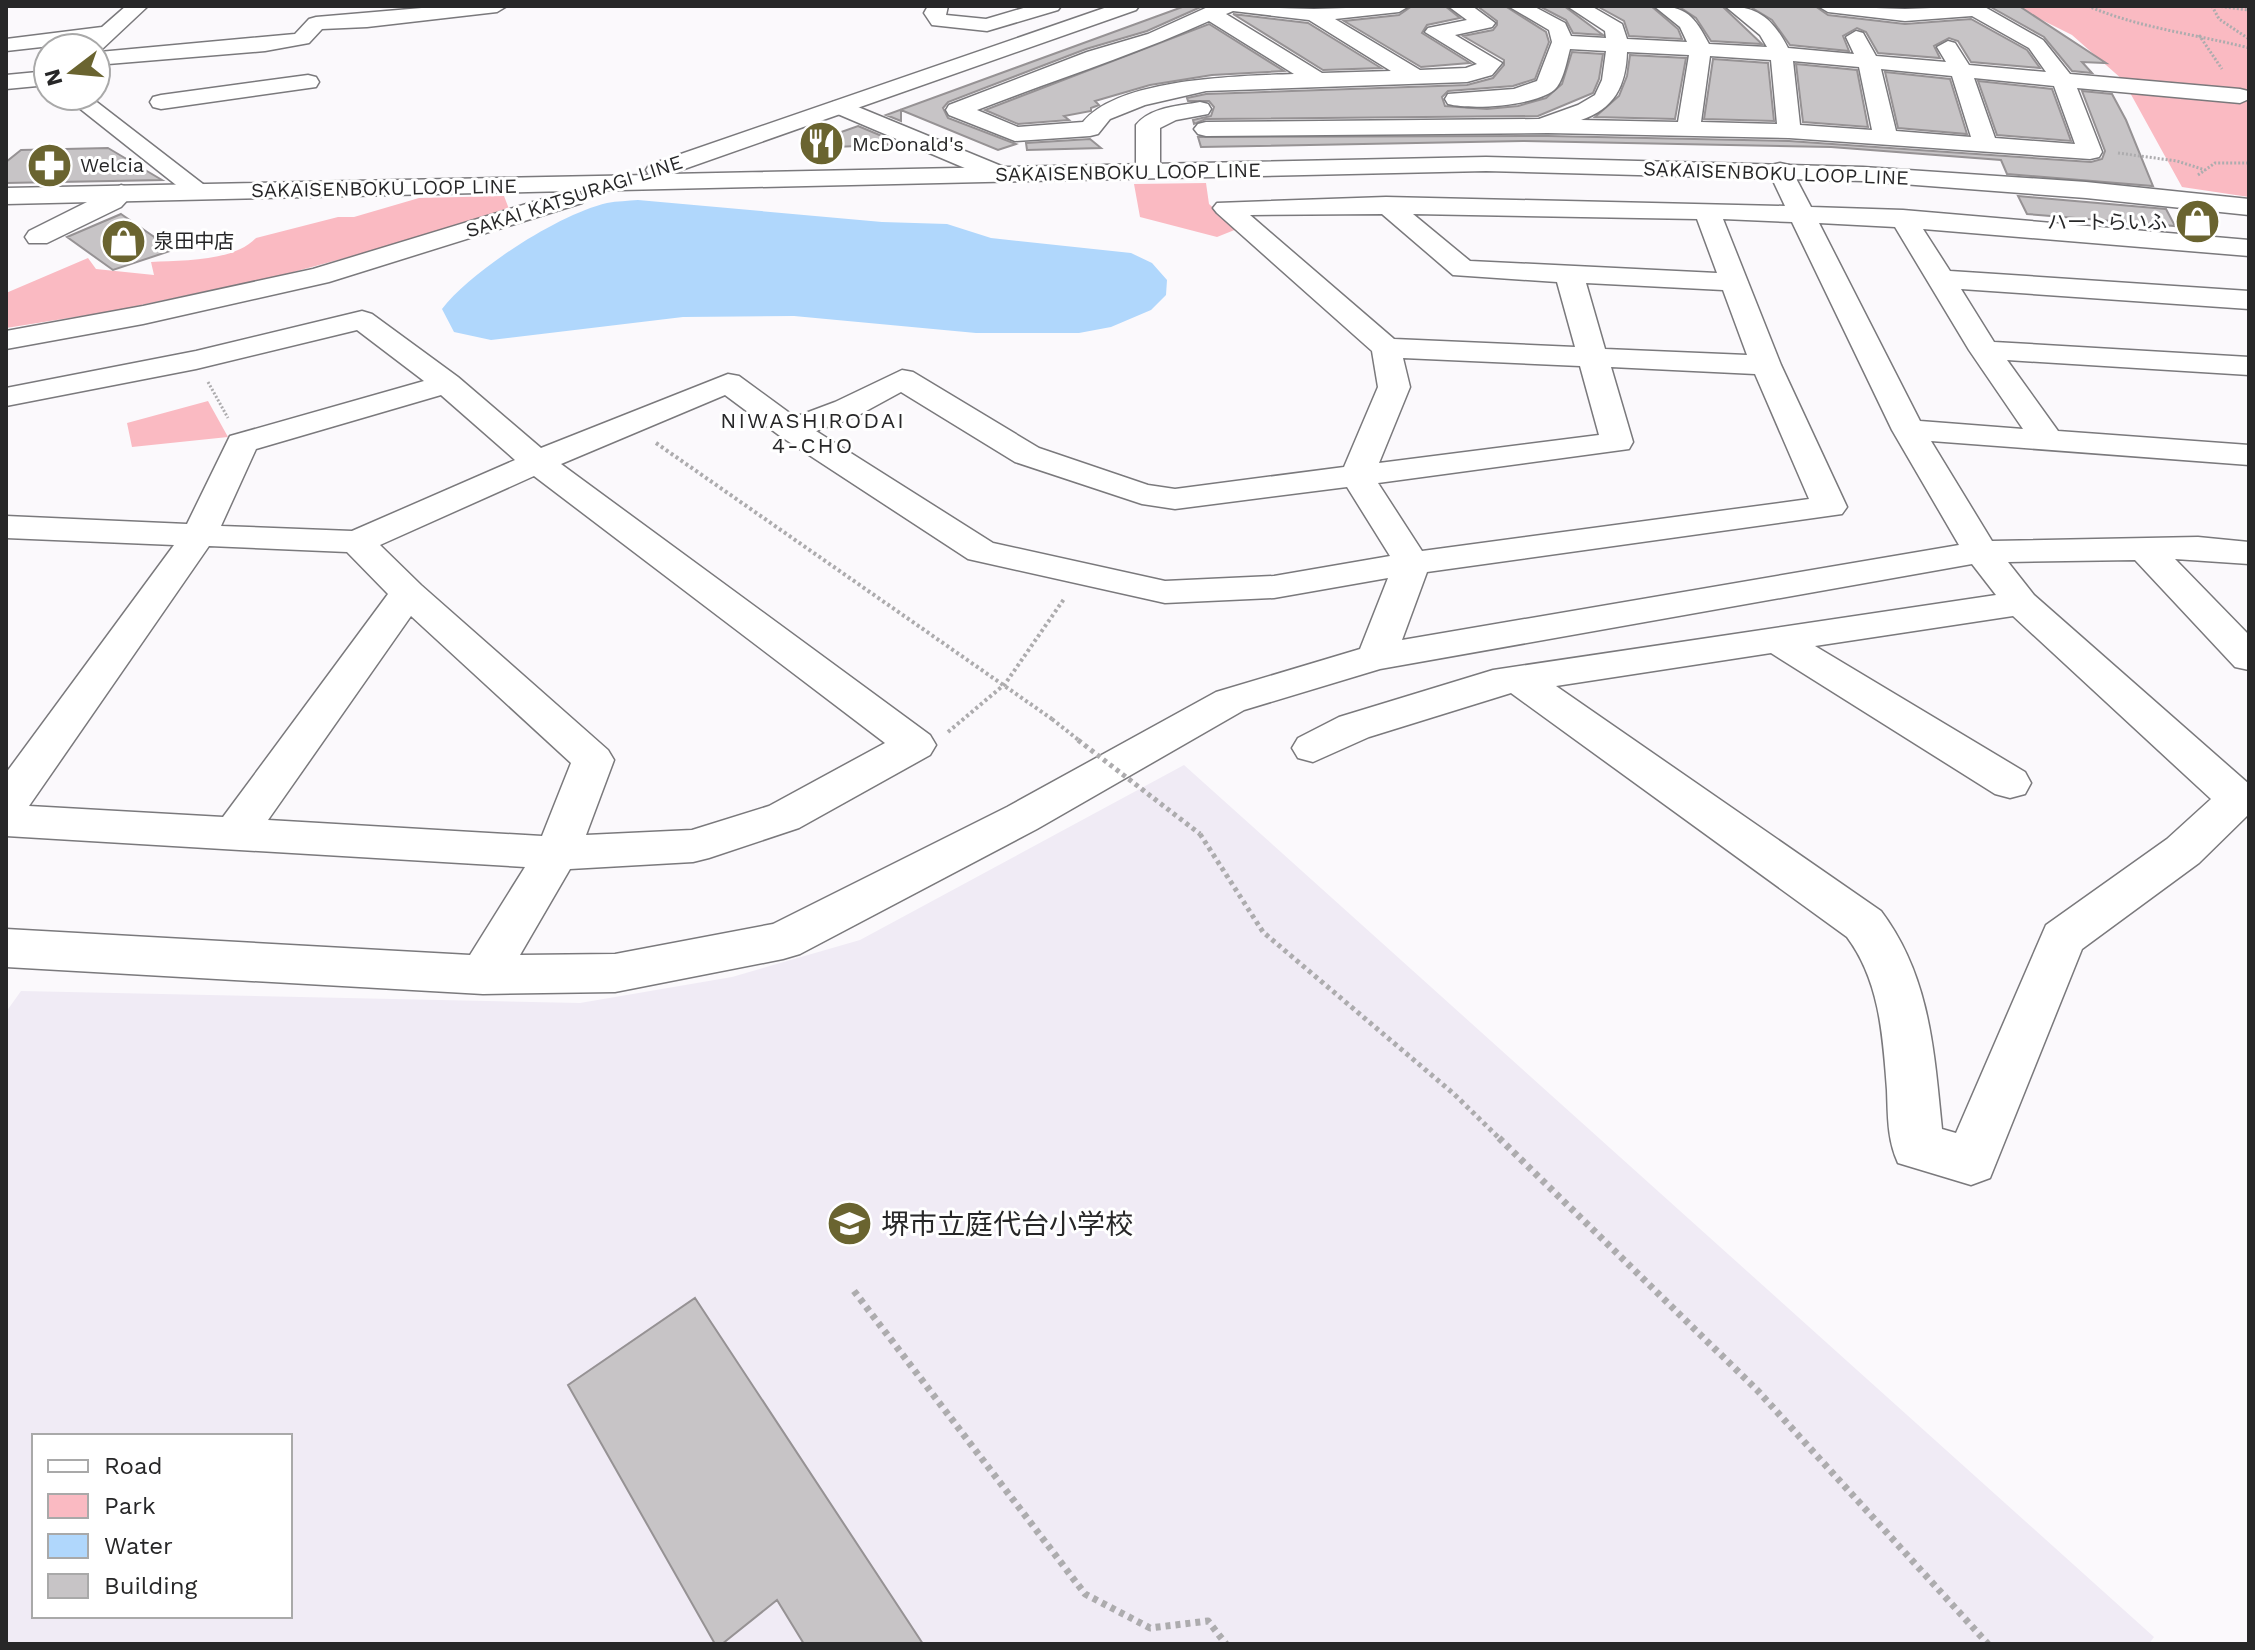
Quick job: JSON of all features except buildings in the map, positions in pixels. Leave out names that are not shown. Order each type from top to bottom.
[{"type":"street","points":[[108,32],[138,6]]},
{"type":"street","points":[[112,58],[265,45],[302,39],[316,23],[367,21],[497,6]]},
{"type":"street","points":[[938,6],[934,13],[939,21],[987,25],[1048,6]]},
{"type":"street","name":"SAKAI KATSURAGI LINE","points":[[6,340],[143,315],[319,276],[619,183],[1129,6]]},
{"type":"street","points":[[1239,6],[1314,15],[1399,6]]},
{"type":"street","points":[[1316,79],[1218,9],[1155,38],[1095,57],[957,110],[1015,134],[1090,129],[1102,114],[1148,98],[1221,83],[1467,75],[1489,67],[1487,61],[1435,32],[1485,23],[1458,6]]},
{"type":"street","points":[[1440,100],[1499,98],[1532,93],[1547,85],[1562,42],[1558,27],[1518,6]]},
{"type":"street","points":[[1528,126],[1570,116],[1599,104],[1608,91],[1618,47],[1615,28],[1577,6]]},
{"type":"street","points":[[1664,6],[1688,24],[1701,49],[1688,129]]},
{"type":"street","points":[[1735,6],[1773,35],[1783,54],[1789,131]]},
{"type":"street","points":[[1817,6],[1856,37],[1868,61],[1886,138]]},
{"type":"street","points":[[1206,129],[1528,126],[1789,131],[1863,147],[1886,138],[2090,152],[2063,79],[2036,44],[1975,10],[1905,15],[1828,6]]},
{"type":"street","points":[[1314,15],[1416,76],[1439,127]]},
{"type":"street","points":[[1905,15],[1942,39],[1960,68],[1985,144]]},
{"type":"street","points":[[1155,38],[1221,83]]},
{"type":"street","points":[[6,45],[32,42]]},
{"type":"street","points":[[1562,42],[1783,54],[1960,68],[2240,96]]},
{"type":"street","points":[[114,126],[145,119],[158,111],[165,91],[165,70],[161,60],[164,53]]},
{"type":"street","points":[[1095,57],[1148,98]]},
{"type":"street","points":[[6,82],[32,80]]},
{"type":"street","points":[[161,102],[308,82]]},
{"type":"street","points":[[1031,82],[1090,129]]},
{"type":"street","points":[[1148,172],[1148,125],[1170,114],[1218,105],[1298,103]]},
{"type":"street","points":[[841,107],[1002,175]]},
{"type":"street","points":[[96,112],[199,191]]},
{"type":"street","name":"SAKAISENBOKU LOOP LINE","points":[[6,196],[1486,164],[1780,170],[2086,190],[2249,207]]},
{"type":"street","points":[[1518,679],[1864,924],[1873,934],[1889,968],[1904,1013],[1917,1146],[1971,1161],[2063,938],[2183,851],[2238,799],[2021,603],[1981,552],[1908,430],[1780,170]]},
{"type":"street","points":[[38,237],[112,202],[121,193]]},
{"type":"street","points":[[1386,205],[1463,269],[1732,282]]},
{"type":"street","points":[[1357,476],[1394,387],[1386,348],[1226,208],[1386,205],[1802,212],[2118,234],[2249,248]]},
{"type":"street","points":[[6,527],[357,542],[537,462],[728,383],[791,429],[981,551],[1081,576],[1165,592],[1274,587],[1412,563],[1830,507],[1766,365],[1707,211]]},
{"type":"street","points":[[1903,218],[1984,350],[2049,442]]},
{"type":"street","points":[[791,429],[846,409],[902,379],[1027,455],[1142,494],[1175,499],[1617,442],[1569,274]]},
{"type":"street","points":[[1940,279],[2249,300]]},
{"type":"street","points":[[6,820],[557,853],[693,846],[784,817],[915,745],[537,462],[447,384],[362,320],[15,404]]},
{"type":"street","points":[[1386,348],[1766,365]]},
{"type":"street","points":[[1984,350],[2249,366]]},
{"type":"street","points":[[6,805],[200,534],[242,443],[447,384]]},
{"type":"street","points":[[1908,430],[2249,455]]},
{"type":"street","points":[[1357,476],[1412,563]]},
{"type":"street","points":[[357,542],[408,593],[593,760],[557,853],[483,975]]},
{"type":"street","points":[[6,948],[483,975],[615,973],[783,941],[1022,818],[1230,701],[1376,657],[1981,552],[2198,548],[2249,553]]},
{"type":"street","points":[[2145,549],[2249,658]]},
{"type":"street","points":[[1376,657],[1412,563]]},
{"type":"street","points":[[234,834],[408,593]]},
{"type":"street","points":[[1313,748],[1354,727],[1460,692],[1518,679],[2021,603]]},
{"type":"street","points":[[2205,612],[2249,615]]},
{"type":"street","points":[[1777,640],[2010,783]]},
{"type":"path","points":[[2088,6],[2125,22],[2199,35],[2249,48]]},
{"type":"path","points":[[2249,10],[2215,6],[2219,19],[2249,39]]},
{"type":"path","points":[[2089,149],[2177,161],[2205,170]]},
{"type":"path","points":[[196,360],[242,443]]},
{"type":"path","points":[[629,424],[1005,684],[1200,834],[1263,932],[1454,1094],[1735,1369],[1988,1644]]},
{"type":"path","points":[[915,745],[950,732],[1005,684],[1081,576]]},
{"type":"path","points":[[854,1291],[1085,1594],[1150,1628],[1208,1621],[1226,1644]]},
{"type":"shaded area","name":"堺市立庭代台小学校","points":[[1184,765],[2154,1637],[2149,1644],[6,1644],[6,1012],[21,991],[580,1003],[732,977],[860,940]]},
{"type":"green space","points":[[2014,6],[2249,6],[2249,197],[2182,187],[2123,80],[2072,35]]},
{"type":"green space","points":[[1206,183],[1209,204],[1237,229],[1217,237],[1140,217],[1134,184]]},
{"type":"green space","points":[[504,196],[509,209],[286,274],[113,311],[6,328],[6,293],[88,258],[96,269],[154,275],[151,262],[221,256],[246,246],[256,238],[338,217],[354,217],[419,198]]},
{"type":"green space","points":[[208,401],[228,437],[132,447],[127,423]]},
{"type":"water","points":[[638,200],[882,222],[947,224],[991,238],[1131,253],[1152,263],[1167,280],[1166,295],[1151,310],[1111,327],[1079,333],[976,333],[794,316],[683,317],[491,340],[454,332],[442,309],[495,261],[542,231],[587,209],[607,203]]},
{"type":"place","name":"McDonald's","points":[[821,144]]},
{"type":"place","name":"Welcia","points":[[49,165]]},
{"type":"place","name":"ハートらいふ","points":[[2198,222]]},
{"type":"place","name":"泉田中店","points":[[123,241]]},
{"type":"place","name":"堺市立庭代台小学校","points":[[850,1224]]},
{"type":"district","name":"NIWASHIRODAI 4-CHO","points":[[813,432]]}]
